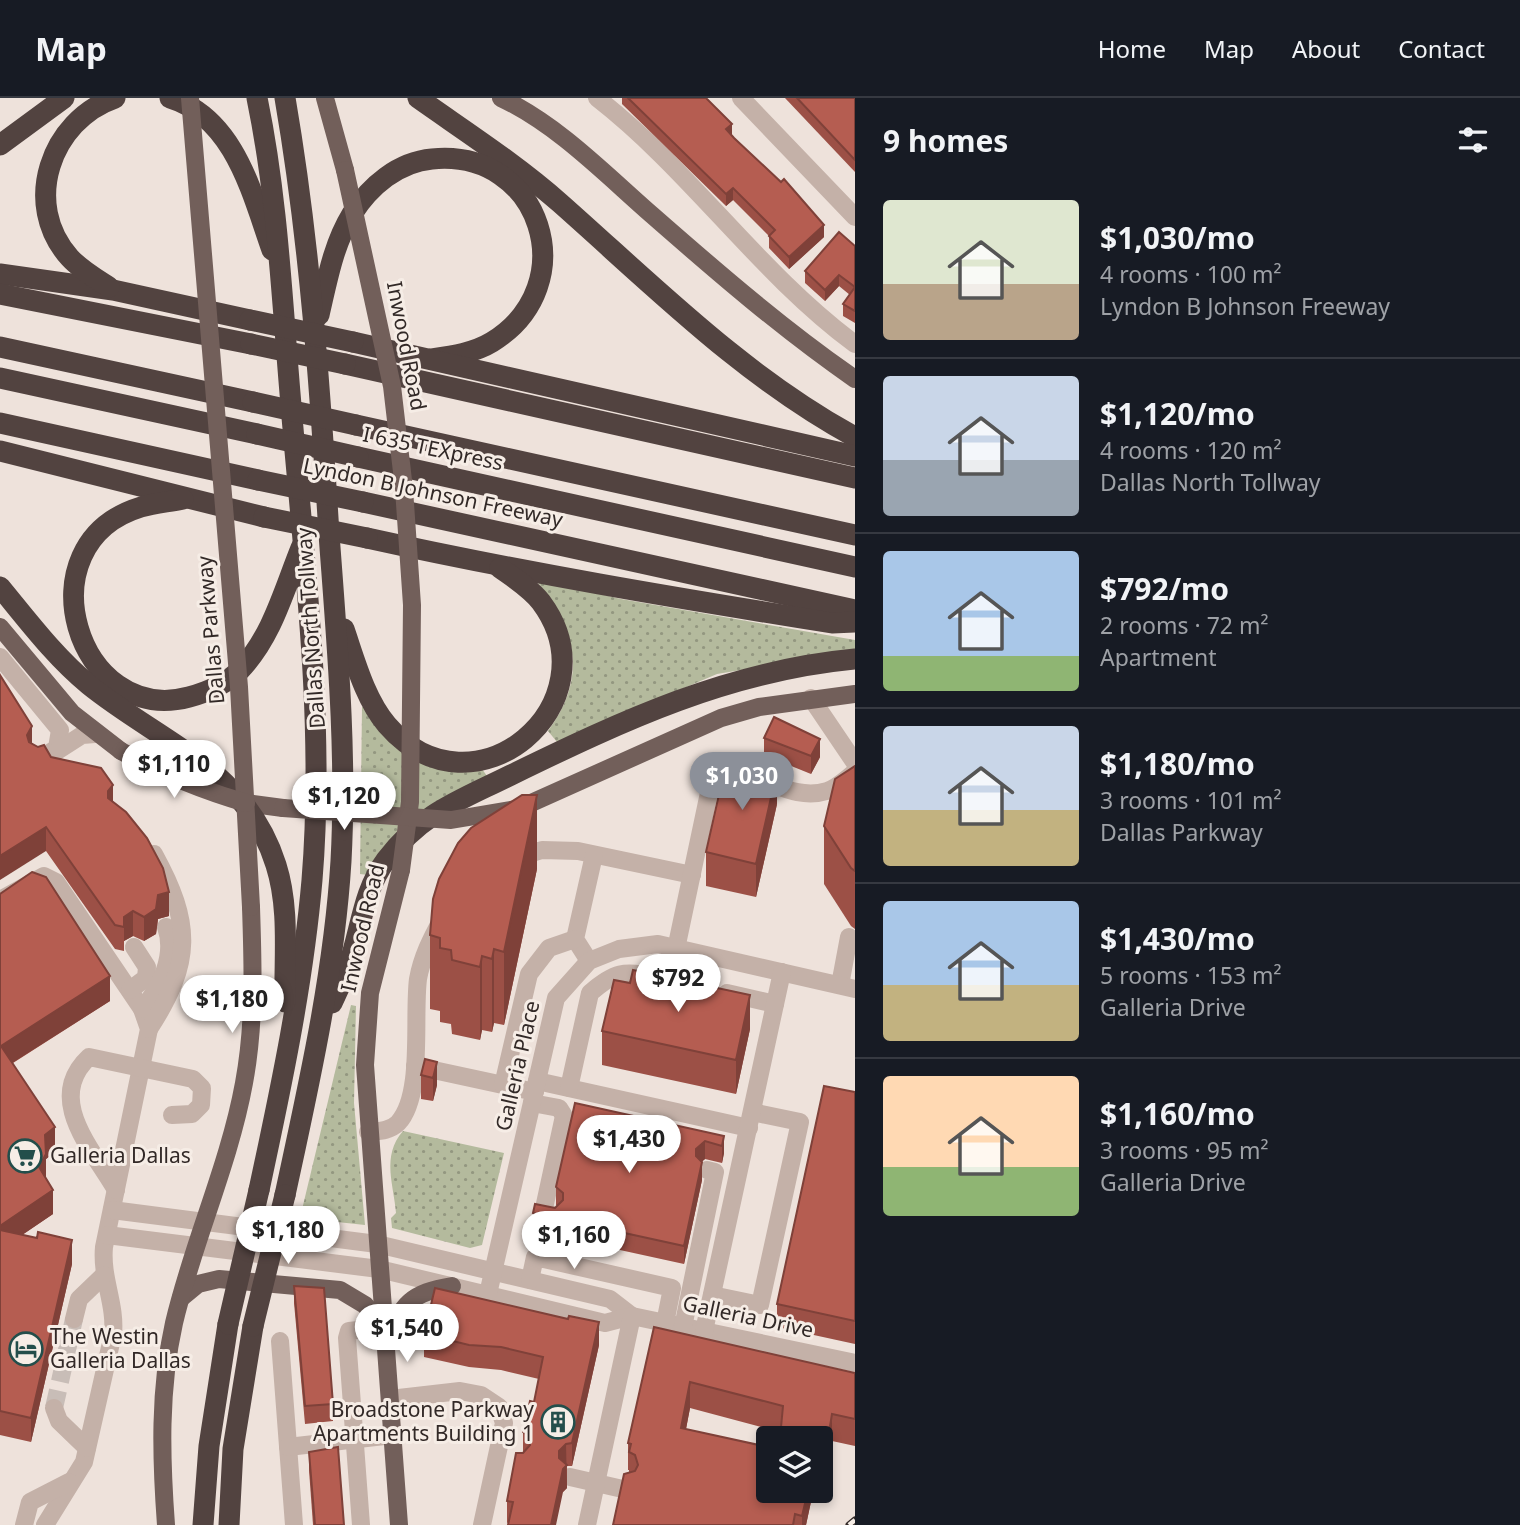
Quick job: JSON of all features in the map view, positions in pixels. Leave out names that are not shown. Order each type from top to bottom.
[{"type":"highway","points":[[0,145],[64,98]]},
{"type":"highway","points":[[113,290],[83,270],[64,249],[51,222],[46,184],[49,164],[67,130],[96,105],[115,98]]},
{"type":"highway","points":[[170,98],[197,112],[219,130],[233,150],[243,170],[279,272]]},
{"type":"highway","name":"Dallas North Tollway","points":[[204,1525],[209,1446],[228,1324],[287,1059],[312,880],[316,795],[315,709],[279,272],[277,214],[257,98]]},
{"type":"highway","name":"Dallas North Tollway","points":[[229,1525],[233,1448],[253,1326],[285,1195],[320,1031],[337,912],[342,823],[342,708],[316,328],[285,98]]},
{"type":"highway","points":[[418,98],[518,169],[759,377],[813,414],[855,437]]},
{"type":"highway","points":[[316,328],[341,234],[369,192],[386,177],[424,160],[446,157],[470,161],[510,181],[524,197],[541,230],[542,270],[529,306],[506,332],[473,351],[431,359]]},
{"type":"highway","points":[[0,274],[113,290],[855,456]]},
{"type":"highway","points":[[0,294],[345,363],[855,478]]},
{"type":"highway","name":"I 635 TEXpress","points":[[0,348],[855,535]]},
{"type":"highway","name":"I 635 TEXpress","points":[[0,379],[855,567]]},
{"type":"highway","name":"Lyndon B Johnson Freeway","points":[[0,423],[855,610]]},
{"type":"highway","points":[[0,451],[183,499],[500,568],[820,621],[855,622]]},
{"type":"highway","points":[[183,499],[140,507],[116,519],[90,545],[75,577],[74,621],[81,640],[106,674],[140,695],[161,700],[181,699],[219,686],[238,672],[262,642],[303,543]]},
{"type":"highway","points":[[334,600],[362,680],[385,723],[400,738],[432,758],[466,763],[482,761],[512,750],[534,733],[552,705],[561,674],[558,642],[547,612],[527,588],[500,568]]},
{"type":"highway","points":[[0,587],[72,670],[224,779],[256,818],[276,865],[284,903],[287,1059]]},
{"type":"highway","points":[[320,1031],[349,963],[367,896],[384,863],[412,829],[431,816],[557,751],[681,697],[769,670],[855,659]]},
{"type":"main road","name":"Dallas Parkway","points":[[166,1525],[162,1417],[166,1373],[181,1298],[238,1109],[252,1033],[251,907],[246,803],[190,98]]},
{"type":"main road","name":"Inwood Road","points":[[325,98],[343,162],[379,317],[397,421],[412,605],[409,819],[400,879],[366,1027],[368,1132],[399,1525]]},
{"type":"main road","points":[[505,100],[601,169],[812,350],[855,379]]},
{"type":"main road","points":[[0,627],[72,713],[94,733],[159,773],[200,790],[246,803],[409,819],[450,820],[520,808],[685,731],[759,707],[855,694]]},
{"type":"main road","points":[[181,1298],[198,1284],[219,1279],[340,1290],[365,1305],[384,1327]]},
{"type":"main road","points":[[386,1345],[395,1320],[411,1297],[452,1286]]},
{"type":"street","points":[[597,98],[665,158],[711,210],[812,309],[855,344]]},
{"type":"street","points":[[741,98],[855,217]]},
{"type":"street","points":[[0,657],[60,730],[57,747],[39,761],[72,741],[94,733]]},
{"type":"street","points":[[811,698],[855,763]]},
{"type":"street","points":[[676,948],[710,788],[720,773],[737,771],[804,795],[830,790],[855,772]]},
{"type":"street","points":[[141,836],[175,891],[170,951],[153,996],[142,1009]]},
{"type":"street","points":[[505,865],[542,850],[594,855],[692,875]]},
{"type":"street","points":[[589,961],[576,939],[594,855]]},
{"type":"street","points":[[0,900],[44,876],[57,882],[142,1009],[149,1028]]},
{"type":"street","points":[[368,1132],[386,1130],[398,1124],[410,1104],[418,979],[427,946],[452,904]]},
{"type":"street","points":[[45,1525],[83,1462],[113,1334],[115,1315],[104,1275],[107,1236],[149,1028],[176,977],[181,956],[174,919]]},
{"type":"street","points":[[847,987],[849,937]]},
{"type":"street","points":[[503,1085],[529,974],[549,947],[576,939]]},
{"type":"street","name":"Galleria Place","points":[[488,1294],[556,998],[589,961],[619,948],[659,944],[847,987]]},
{"type":"street","points":[[130,990],[146,978],[147,967],[134,947]]},
{"type":"street","points":[[569,1088],[590,993],[617,974],[632,972],[671,981]]},
{"type":"street","points":[[705,1331],[782,972]]},
{"type":"street","points":[[710,989],[775,1004]]},
{"type":"street","points":[[116,1190],[85,1142],[74,1116],[70,1087],[75,1070],[89,1057],[193,1079],[202,1088],[201,1105],[192,1114],[172,1115]]},
{"type":"street","points":[[414,1066],[535,1092],[569,1088],[751,1120],[800,1122],[760,1305],[712,1295]]},
{"type":"street","points":[[535,1092],[558,1108],[564,1116],[543,1213],[552,1215]]},
{"type":"street","points":[[683,1327],[715,1171],[707,1170]]},
{"type":"street","name":"Galleria Drive","points":[[112,1210],[377,1244],[610,1299],[632,1316],[855,1363]]},
{"type":"street","name":"Galleria Drive","points":[[107,1236],[379,1269],[605,1323],[632,1316]]},
{"type":"street","points":[[530,1280],[535,1257],[672,1288],[665,1323]]},
{"type":"street","points":[[74,1319],[79,1299],[104,1275]]},
{"type":"street","points":[[587,1525],[632,1316]]},
{"type":"street","points":[[361,1525],[347,1338],[349,1331],[357,1328],[384,1327]]},
{"type":"street","points":[[280,1341],[294,1525]]},
{"type":"street","points":[[390,1399],[460,1391],[491,1400],[502,1413],[504,1423],[482,1525]]},
{"type":"street","points":[[54,1408],[59,1421],[87,1448]]},
{"type":"street","points":[[288,1447],[393,1435]]},
{"type":"street","points":[[496,1460],[519,1465]]},
{"type":"street","points":[[570,1477],[627,1490]]},
{"type":"street","points":[[24,1525],[30,1502],[72,1481]]},
{"type":"green space","points":[[534,578],[621,599],[855,640],[855,651],[717,674],[557,742],[548,731],[569,690],[573,671],[572,652],[560,615]]},
{"type":"green space","points":[[362,707],[367,707],[466,770],[482,769],[487,776],[368,875],[360,874]]},
{"type":"green space","points":[[351,1005],[356,1006],[354,1103],[365,1225],[300,1218]]},
{"type":"green space","points":[[403,1131],[504,1153],[482,1245],[470,1248],[392,1228],[391,1218],[396,1213],[390,1171],[392,1150]]},
{"type":"building","points":[[628,98],[706,98],[732,124],[726,129],[734,138],[781,182],[784,179],[824,225],[789,257],[769,236],[775,230],[733,188],[726,194]]},
{"type":"building","points":[[797,98],[855,98],[855,160]]},
{"type":"building","points":[[839,232],[855,246],[855,287],[839,275],[825,290],[805,271]]},
{"type":"building","points":[[855,287],[855,311],[843,304]]},
{"type":"building","points":[[0,675],[32,726],[27,735],[29,742],[38,747],[44,745],[51,757],[101,768],[113,785],[108,791],[108,798],[126,812],[147,838],[163,868],[169,892],[158,895],[156,909],[144,917],[133,911],[124,917],[124,927],[115,925],[46,827],[0,856]]},
{"type":"building","points":[[774,717],[820,739],[811,756],[764,738]]},
{"type":"building","points":[[727,759],[777,771],[756,864],[706,852]]},
{"type":"building","points":[[855,766],[855,871],[824,826],[835,779]]},
{"type":"building","points":[[522,795],[537,795],[504,952],[494,949],[492,959],[482,956],[480,967],[452,960],[451,950],[440,948],[440,938],[430,935],[433,899],[439,879],[458,843],[471,828]]},
{"type":"building","points":[[32,872],[46,877],[110,976],[1,1046],[55,1127],[45,1135],[46,1154],[39,1167],[53,1190],[0,1226],[0,894]]},
{"type":"building","points":[[633,970],[750,995],[736,1060],[602,1031],[614,980],[630,983]]},
{"type":"building","points":[[425,1059],[437,1062],[433,1078],[421,1075]]},
{"type":"building","points":[[824,1086],[855,1092],[855,1321],[777,1304]]},
{"type":"building","points":[[575,1103],[724,1136],[722,1146],[705,1141],[696,1149],[696,1156],[702,1162],[684,1246],[533,1213],[535,1204],[555,1208],[563,1200],[563,1193],[556,1187]]},
{"type":"building","name":"The Westin Galleria Dallas","points":[[0,1230],[37,1238],[38,1232],[72,1240],[31,1418],[0,1411]]},
{"type":"building","points":[[294,1286],[324,1288],[333,1404],[305,1406]]},
{"type":"building","name":"Broadstone Parkway Apartments Building 1","points":[[435,1288],[568,1319],[569,1316],[599,1322],[572,1443],[566,1444],[559,1451],[559,1458],[567,1465],[563,1469],[551,1525],[508,1525],[513,1502],[507,1501],[516,1453],[523,1453],[530,1445],[530,1438],[523,1432],[530,1401],[534,1402],[543,1357],[501,1347],[469,1345],[424,1334]]},
{"type":"building","points":[[654,1327],[855,1373],[855,1419],[832,1414],[830,1426],[781,1426],[783,1406],[690,1382],[681,1428],[756,1444],[756,1503],[805,1503],[802,1516],[795,1514],[793,1525],[613,1525],[624,1474],[635,1471],[638,1465],[635,1455],[629,1452],[631,1444],[628,1443]]},
{"type":"building","points":[[338,1447],[344,1525],[315,1525],[309,1452]]},
{"type":"tunnel","points":[[54,1408],[74,1319]]},
{"type":"railway","points":[[849,1525],[855,1520]]},
{"type":"place","name":"Galleria Dallas","points":[[25,1156]]},
{"type":"place","name":"The Westin Galleria Dallas","points":[[26,1349]]},
{"type":"place","name":"Broadstone Parkway Apartments Building 1","points":[[558,1422]]}]
